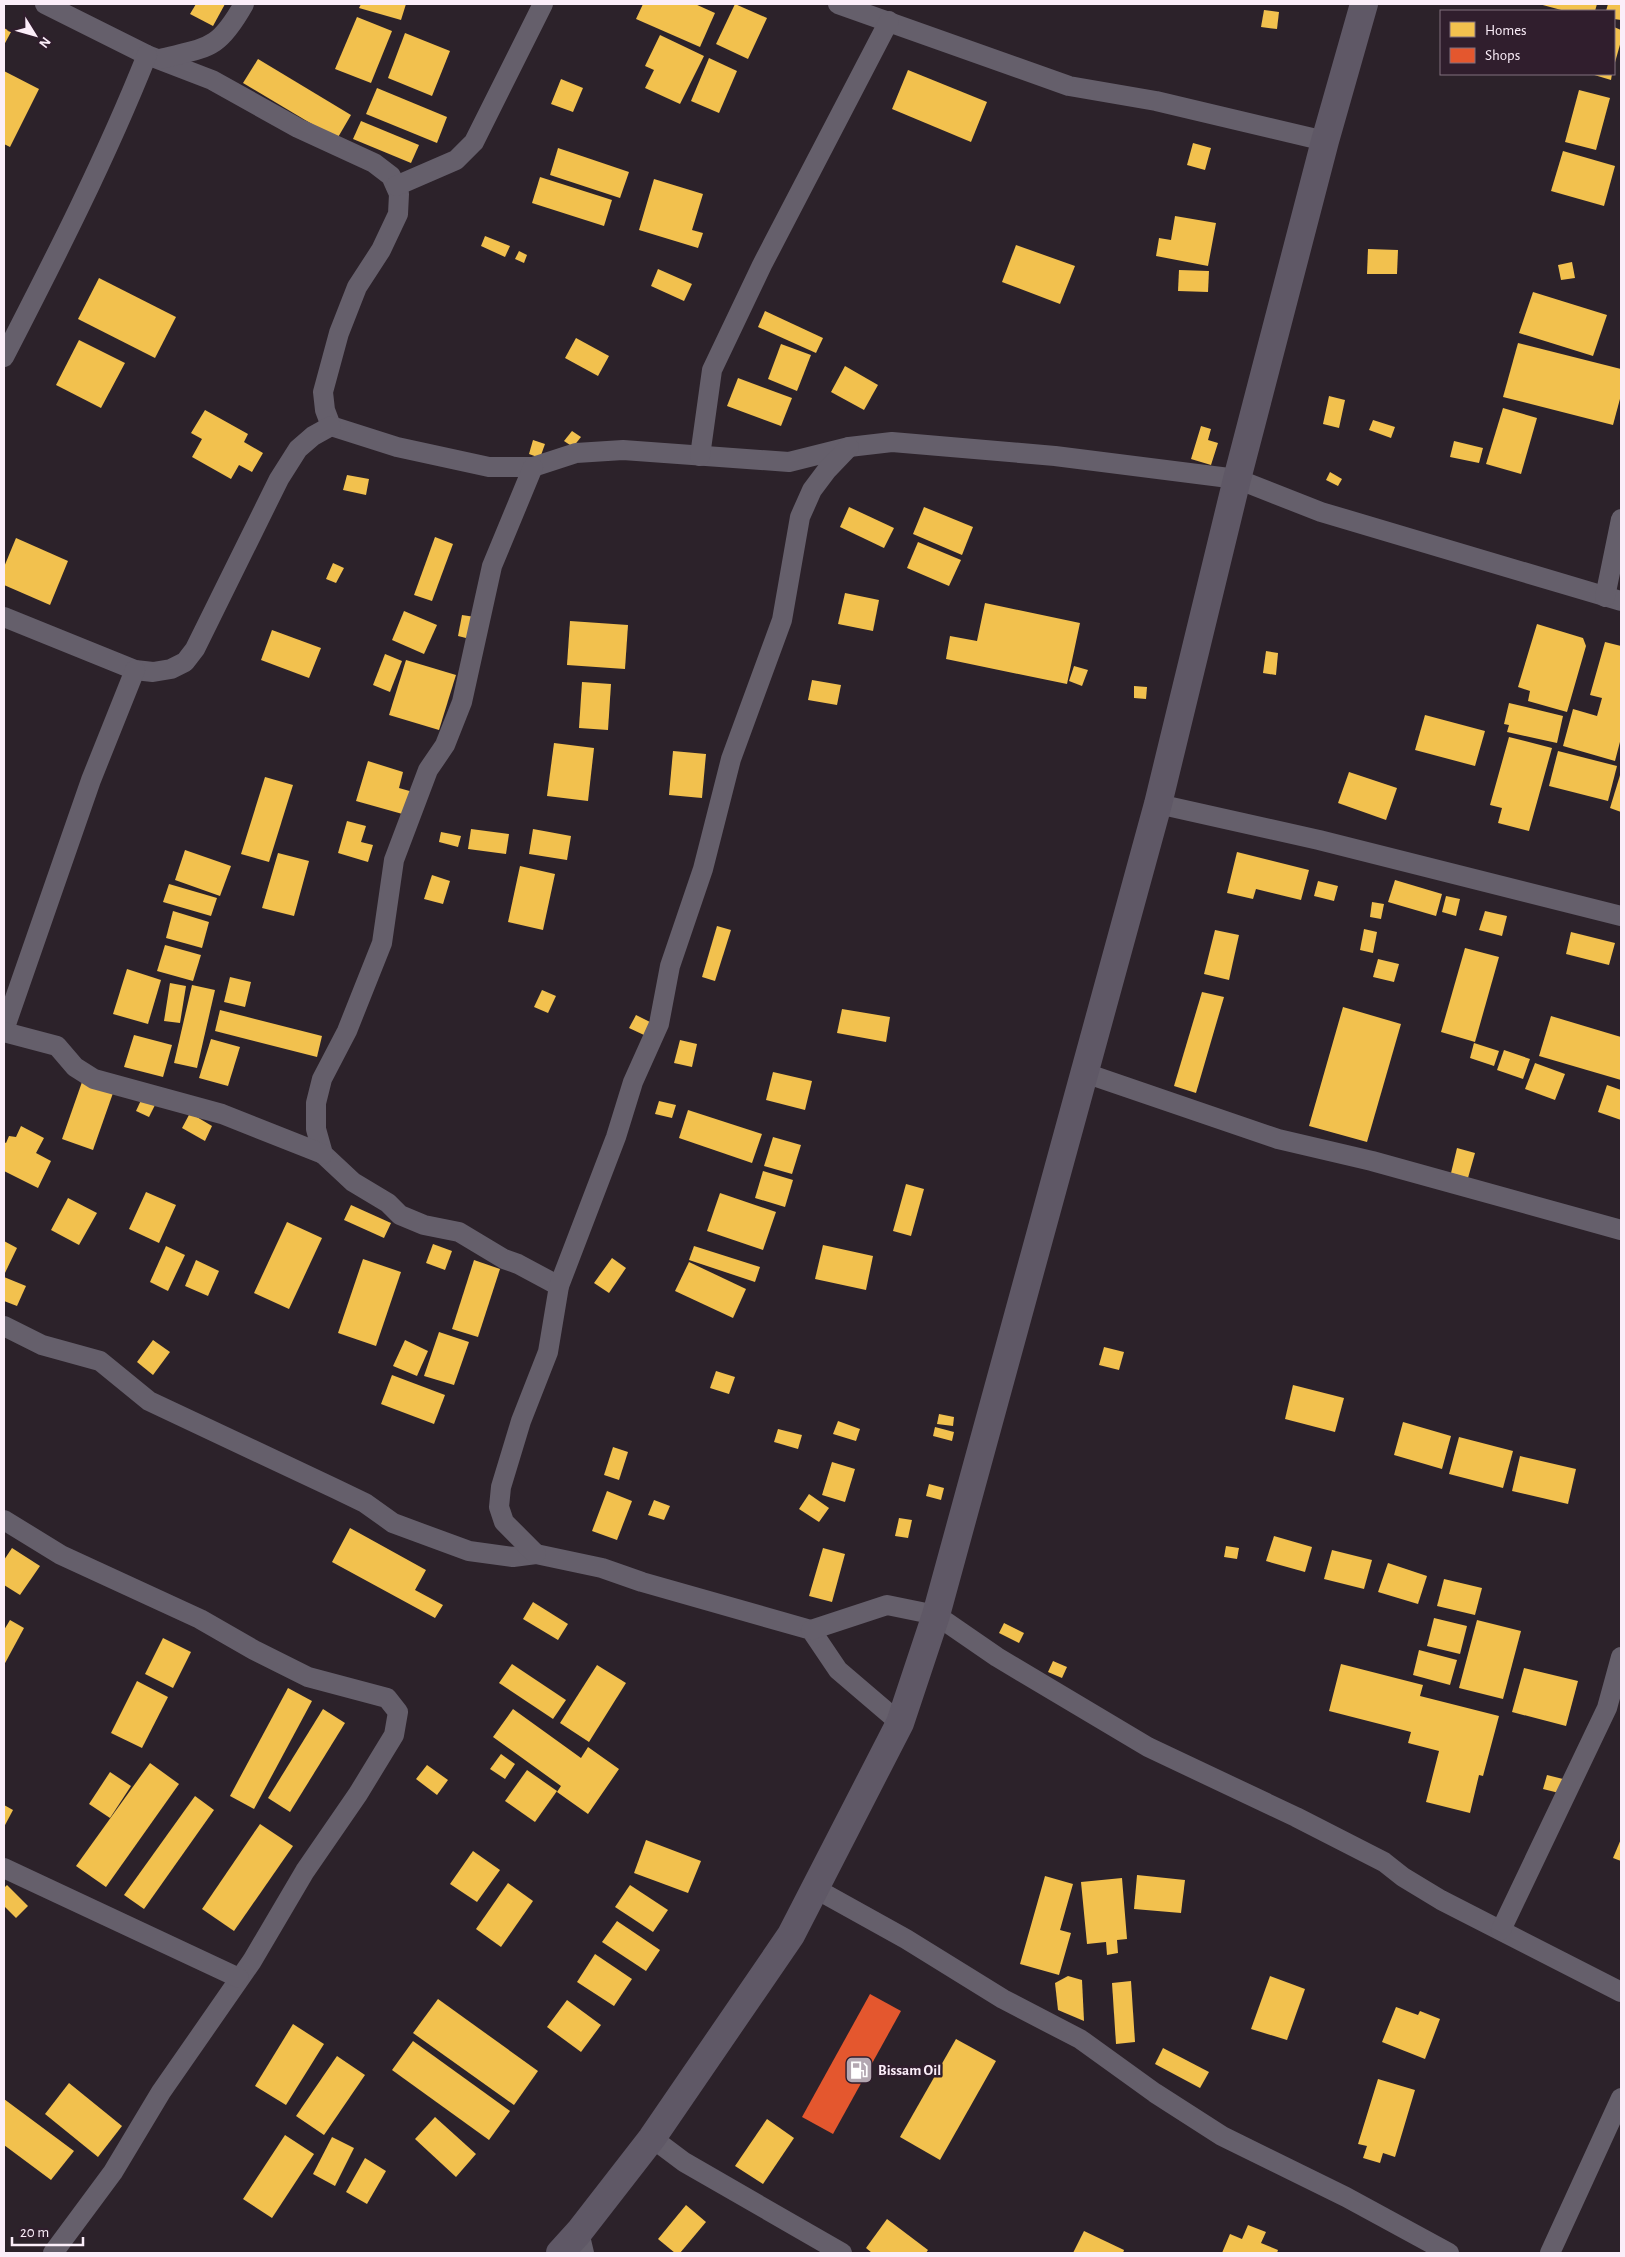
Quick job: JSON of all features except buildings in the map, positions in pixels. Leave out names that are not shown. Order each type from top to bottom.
[{"type":"main road","points":[[560,2253],[582,2242],[791,1935],[900,1723],[936,1615],[1158,804],[1237,479],[1325,141],[1364,4]]},
{"type":"street","points":[[45,4],[154,57],[212,80],[298,128],[374,163],[391,176],[399,194],[398,214],[381,250],[357,287],[329,364],[322,392],[325,410],[331,426]]},
{"type":"street","points":[[154,57],[201,49],[213,45],[226,33],[244,4]]},
{"type":"street","points":[[396,186],[456,160],[474,142],[543,4]]},
{"type":"street","points":[[838,4],[1069,86],[1156,101],[1325,141]]},
{"type":"street","points":[[700,456],[712,370],[762,265],[889,21]]},
{"type":"street","points":[[201,49],[197,56],[212,80]]},
{"type":"street","points":[[4,357],[154,57]]},
{"type":"street","points":[[4,617],[135,670],[153,672],[171,669],[184,662],[196,649],[279,479],[298,449],[313,436],[331,426],[388,445],[458,462],[489,467],[533,468],[576,453],[623,450],[789,462],[849,446],[892,442],[1055,456],[1237,479],[1321,512],[1613,599],[1621,519]]},
{"type":"street","points":[[536,1554],[504,1522],[499,1507],[501,1487],[521,1421],[548,1352],[559,1286],[616,1137],[634,1082],[659,1024],[670,966],[703,869],[731,759],[782,620],[800,517],[812,490],[849,446]]},
{"type":"street","points":[[323,1154],[316,1129],[316,1103],[322,1079],[347,1031],[382,943],[394,860],[428,770],[444,745],[462,702],[492,566],[533,468]]},
{"type":"street","points":[[135,670],[91,780],[4,1031],[57,1046],[75,1067],[94,1079],[222,1114],[323,1154],[353,1182],[388,1203],[400,1215],[424,1225],[459,1232],[559,1286]]},
{"type":"street","points":[[1158,804],[1319,840],[1621,916]]},
{"type":"street","points":[[1084,1073],[1278,1139],[1372,1161],[1621,1230]]},
{"type":"street","points":[[4,1326],[42,1345],[100,1361],[149,1401],[344,1492],[365,1503],[393,1523],[469,1551],[513,1556],[536,1554],[602,1568],[642,1582],[811,1630],[887,1605],[936,1615],[997,1657],[1148,1747],[1296,1817],[1384,1862],[1403,1878],[1441,1900],[1621,1992]]},
{"type":"street","points":[[4,1520],[61,1555],[200,1619],[254,1650],[308,1676],[387,1698],[398,1712],[394,1735],[358,1794],[305,1870],[240,1978],[161,2092],[113,2172],[53,2253]]},
{"type":"street","points":[[811,1630],[838,1670],[900,1723]]},
{"type":"street","points":[[1500,1930],[1607,1708],[1621,1657]]},
{"type":"street","points":[[4,1868],[240,1978]]},
{"type":"street","points":[[816,1889],[906,1939],[1003,1999],[1080,2039],[1154,2093],[1222,2136],[1346,2197],[1429,2248],[1449,2253]]},
{"type":"street","points":[[1550,2253],[1621,2098]]},
{"type":"street","points":[[652,2138],[684,2162],[842,2253]]},
{"type":"place","name":"Bissam Oil","points":[[859,2070]]}]
